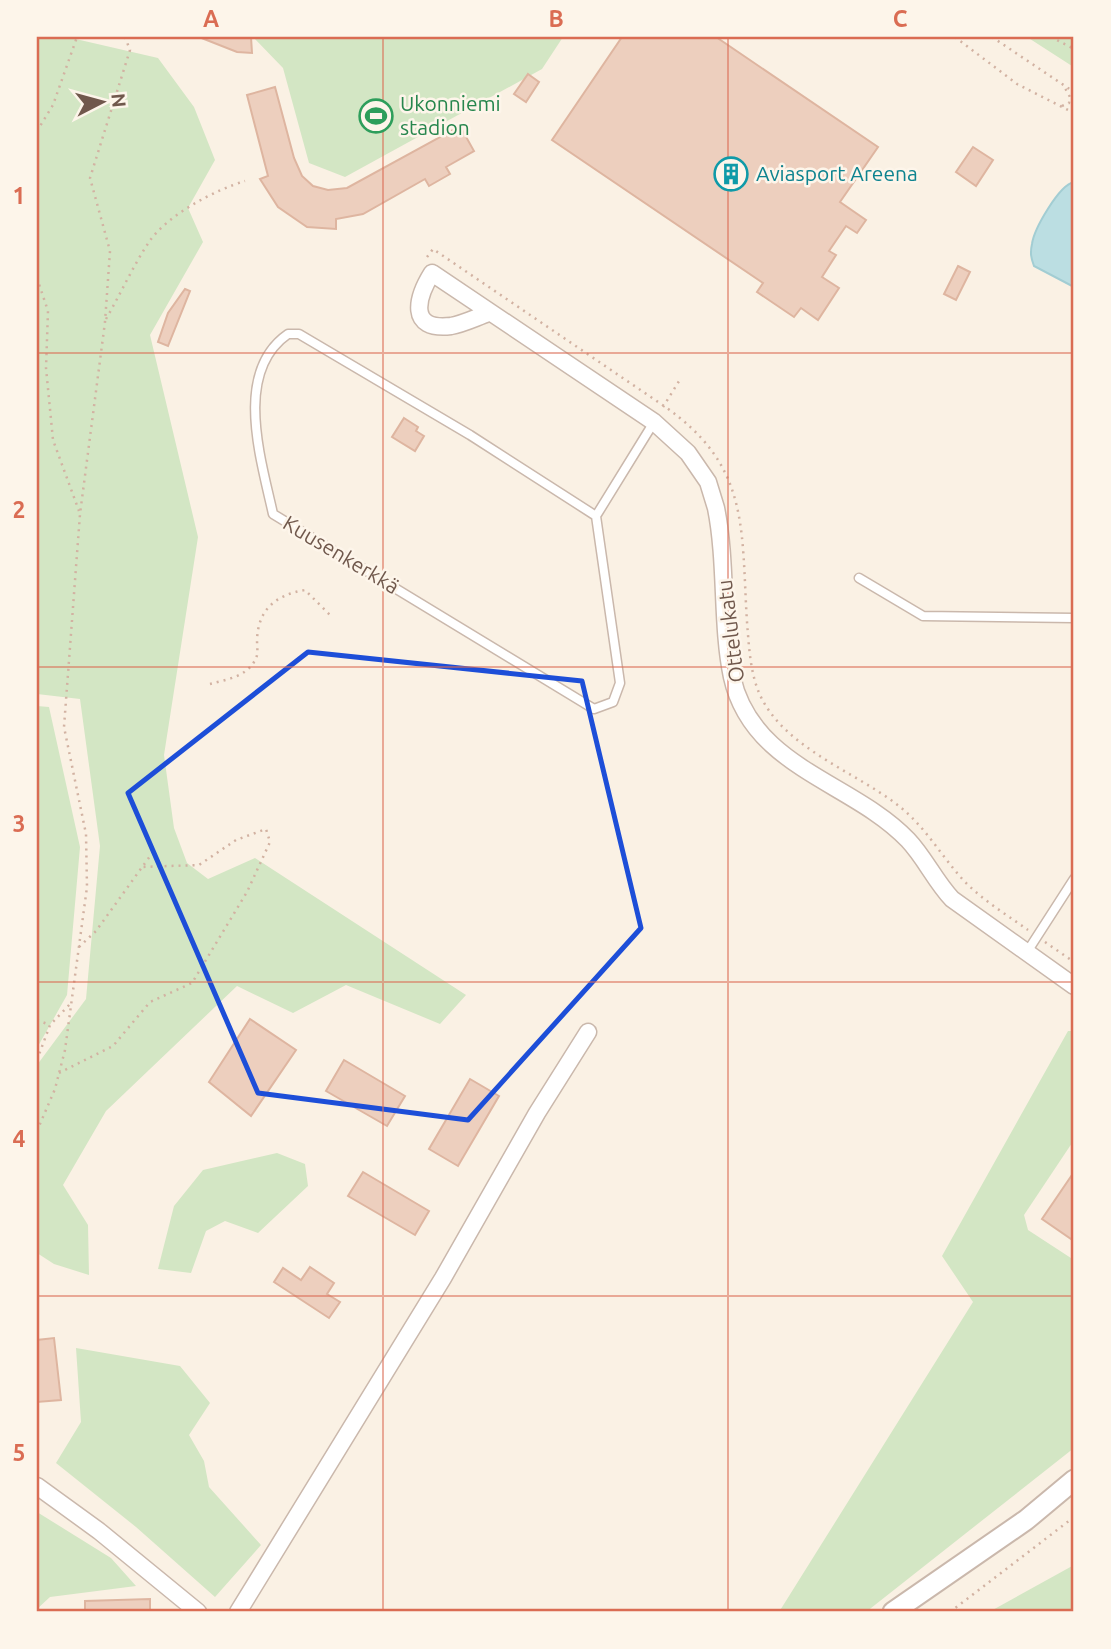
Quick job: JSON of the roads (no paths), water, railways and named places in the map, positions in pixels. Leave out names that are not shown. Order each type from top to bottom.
[{"type":"street","name":"Ottelukatu","points":[[489,313],[572,364],[654,422],[688,453],[708,482],[716,508],[732,678],[745,710],[765,739],[804,770],[907,840],[937,883],[952,899],[1074,986]]},
{"type":"street","points":[[238,1612],[443,1278],[544,1102],[588,1032]]},
{"type":"street","points":[[892,1612],[1026,1520],[1074,1480]]},
{"type":"street","points":[[37,1486],[99,1531],[198,1612]]},
{"type":"lane","name":"Kuusenkerkkä","points":[[288,334],[299,334],[470,435],[596,516],[620,683],[613,702],[594,709],[273,514],[258,445],[259,372],[274,344],[288,334]]},
{"type":"lane","points":[[596,516],[654,422]]},
{"type":"lane","points":[[859,578],[923,616],[1074,618]]},
{"type":"lane","points":[[1027,952],[1074,879]]},
{"type":"water","points":[[1074,182],[1074,287],[1034,266],[1031,247],[1048,208],[1061,191]]},
{"type":"place","name":"Ukonniemi stadion","points":[[376,116]]},
{"type":"place","name":"Aviasport Areena","points":[[731,174]]}]
